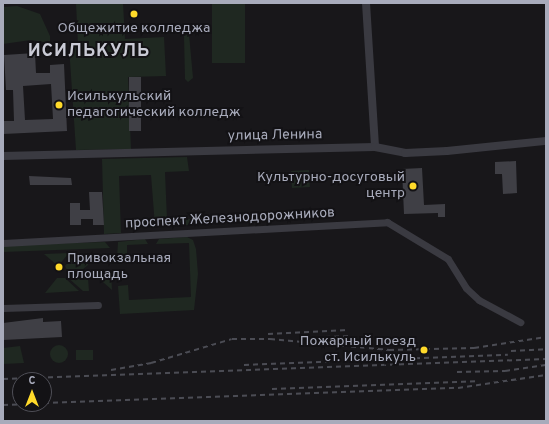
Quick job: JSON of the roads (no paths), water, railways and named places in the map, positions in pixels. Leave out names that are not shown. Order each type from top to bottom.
[{"type":"street","points":[[366,3],[374,147]]},
{"type":"street","name":"улица Ленина","points":[[3,156],[374,147],[405,152],[447,152],[546,141]]},
{"type":"street","name":"проспект Железнодорожников","points":[[3,243],[387,222],[448,259],[466,288],[479,300],[520,322]]},
{"type":"street","points":[[3,308],[98,305]]},
{"type":"railway","points":[[268,334],[348,330]]},
{"type":"railway","points":[[325,337],[349,336]]},
{"type":"railway","points":[[111,370],[151,363],[232,339],[270,339],[389,350],[474,348],[546,337]]},
{"type":"railway","points":[[511,351],[546,349]]},
{"type":"railway","points":[[244,365],[508,355]]},
{"type":"railway","points":[[3,379],[546,359]]},
{"type":"railway","points":[[457,372],[505,371],[546,365]]},
{"type":"railway","points":[[52,403],[458,388],[546,375]]},
{"type":"railway","points":[[272,389],[476,381]]},
{"type":"railway","points":[[3,405],[12,405]]},
{"type":"place","name":"Общежитие колледжа","points":[[134,14]]},
{"type":"place","name":"Исилькульский педагогический колледж","points":[[59,105]]},
{"type":"place","name":"Культурно-досуговый центр","points":[[413,186]]},
{"type":"place","name":"Привокзальная площадь","points":[[59,267]]},
{"type":"place","name":"Пожарный поезд ст. Исилькуль","points":[[424,350]]},
{"type":"district","name":"ИСИЛЬКУЛЬ","points":[[89,52]]}]
